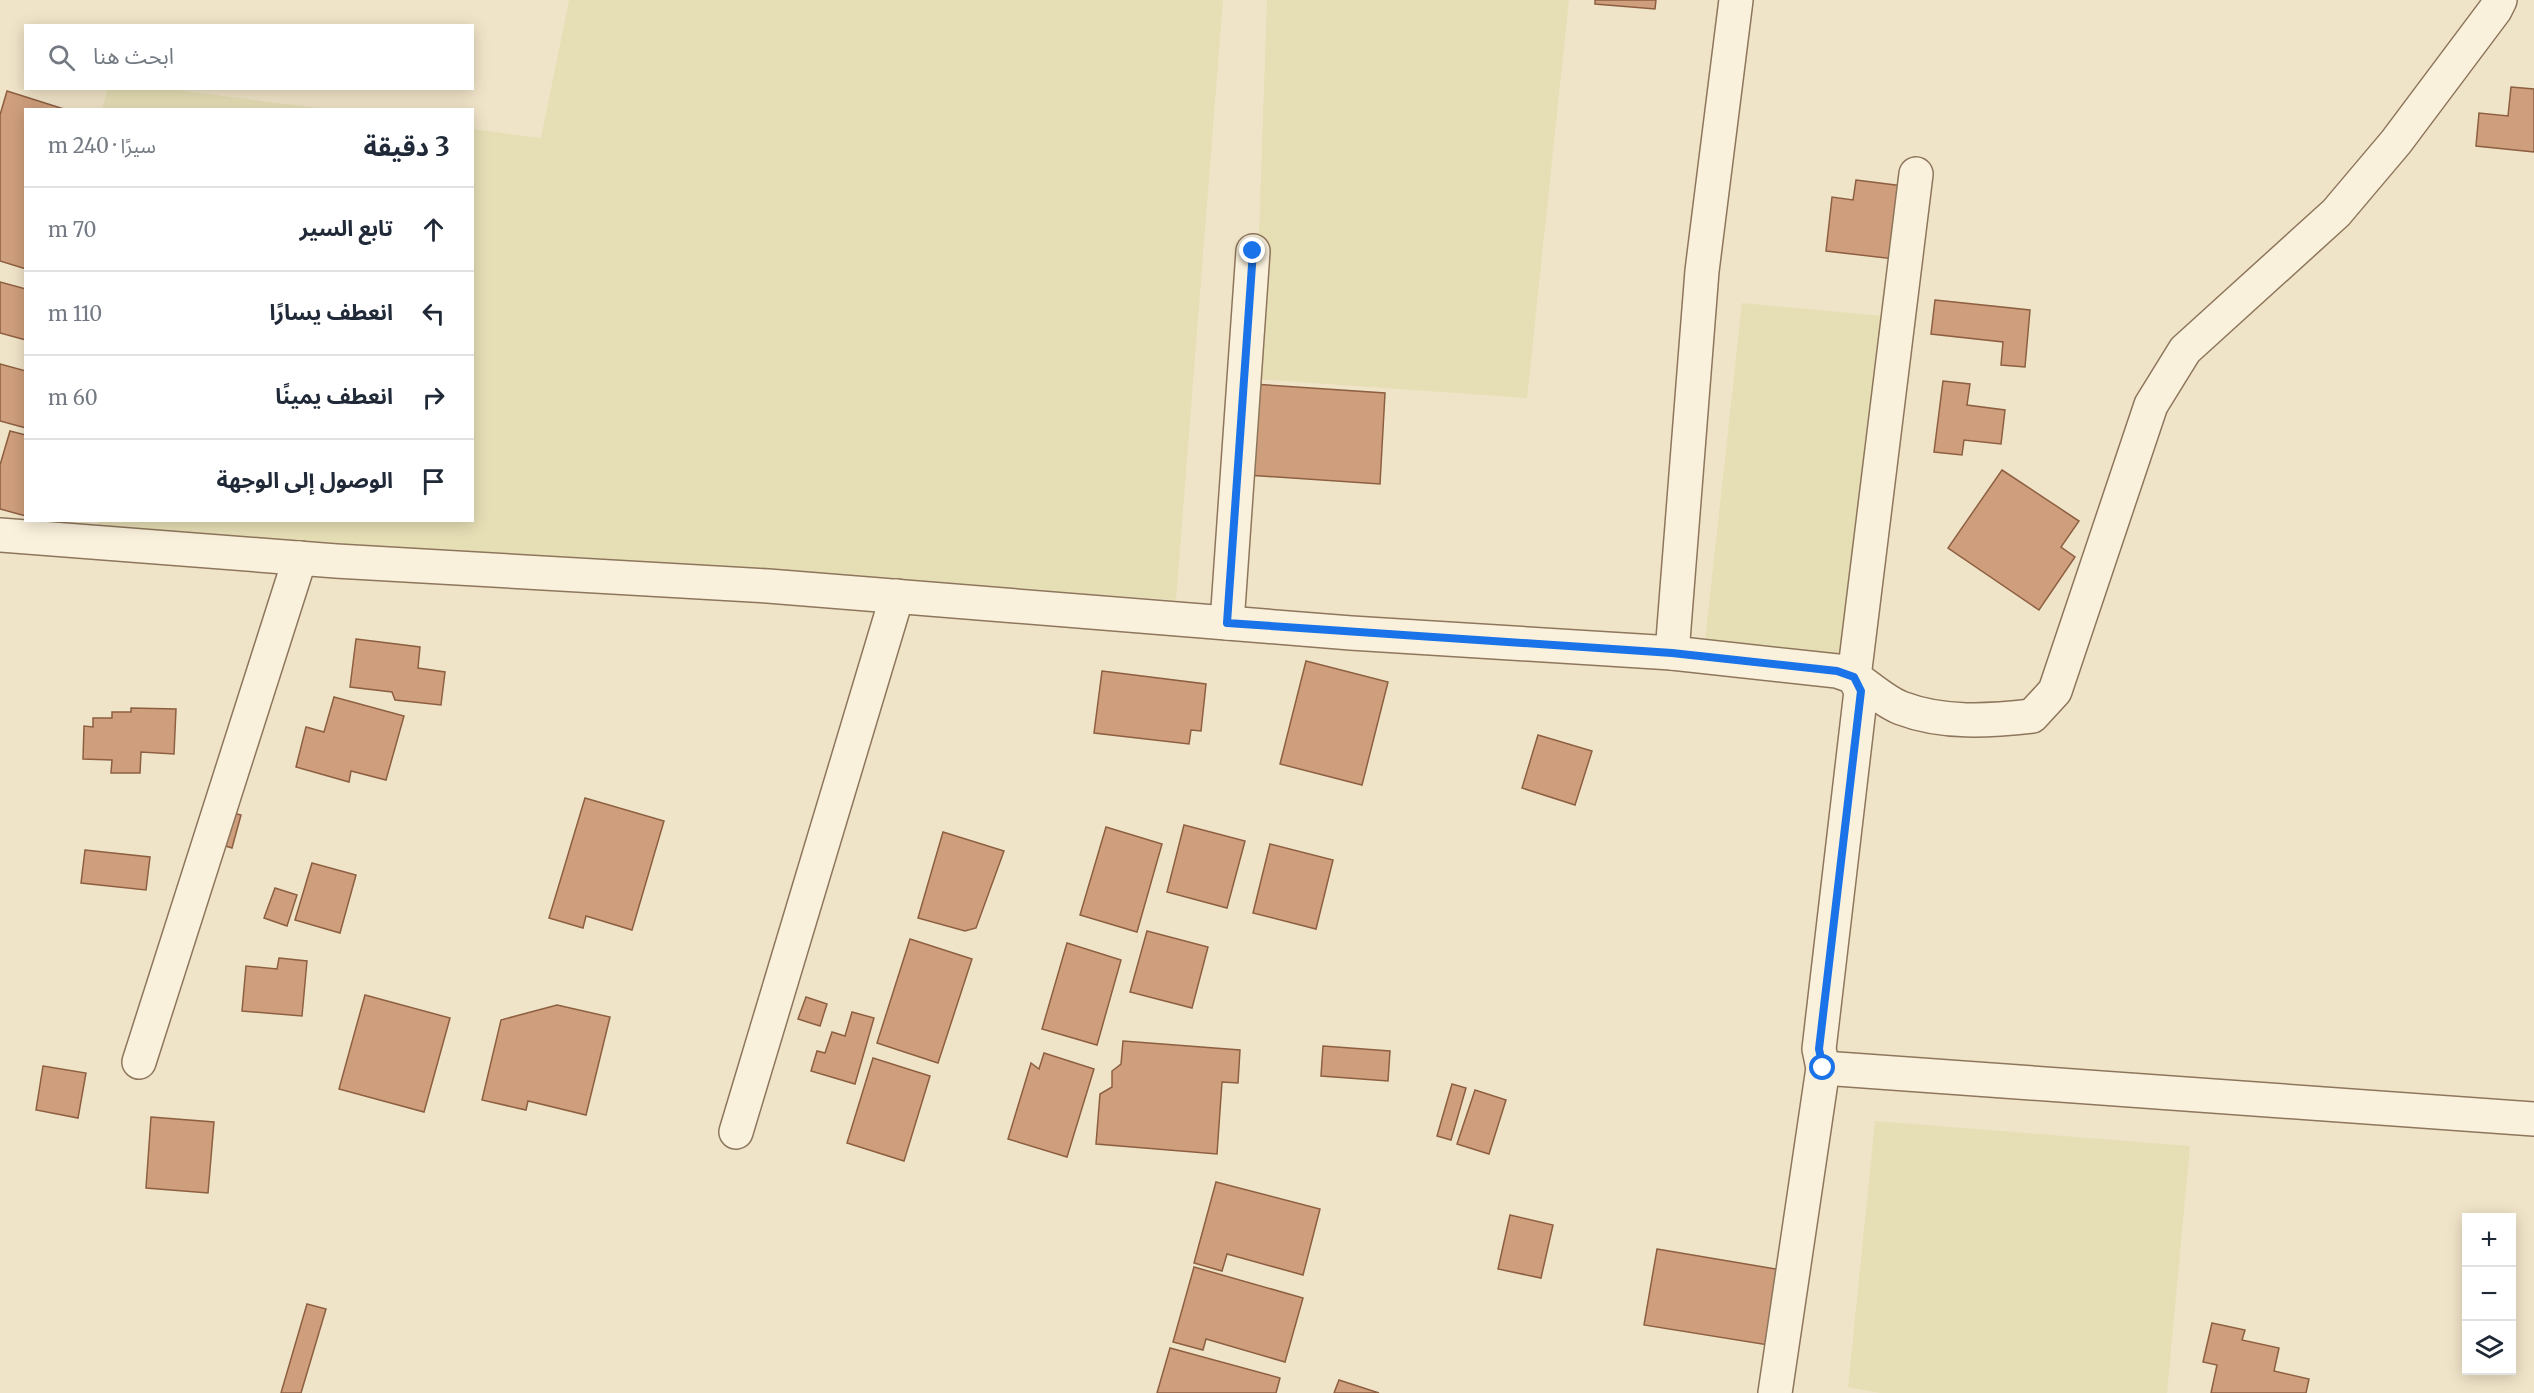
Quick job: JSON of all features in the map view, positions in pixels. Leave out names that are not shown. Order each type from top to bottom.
[{"type":"street","points":[[1672,653],[1702,271],[1736,0]]},
{"type":"street","points":[[0,536],[300,558],[897,596],[1227,623],[1672,653],[1837,671],[1854,677],[1899,707],[1925,715],[1987,721],[2032,716],[2055,691],[2151,405],[2185,350],[2336,213],[2396,142],[2495,10],[2500,0]]},
{"type":"street","points":[[1775,1393],[1823,1068],[1819,1049],[1861,691],[1854,677],[1916,174]]},
{"type":"street","points":[[1227,623],[1253,251]]},
{"type":"street","points":[[139,1062],[300,558]]},
{"type":"street","points":[[736,1132],[897,596]]},
{"type":"street","points":[[1823,1068],[2534,1119]]},
{"type":"shaded area","points":[[569,0],[1223,0],[1176,600],[476,552],[96,533],[99,522],[474,522],[474,129],[541,138]]},
{"type":"shaded area","points":[[1267,0],[1569,0],[1527,398],[1254,379]]},
{"type":"shaded area","points":[[107,90],[177,90],[317,108],[102,108]]},
{"type":"shaded area","points":[[1742,303],[1884,316],[1842,658],[1704,650]]},
{"type":"shaded area","points":[[1875,1121],[2190,1146],[2167,1393],[1881,1393],[1848,1387]]},
{"type":"building","points":[[1595,0],[1656,0],[1655,9],[1595,4]]},
{"type":"building","points":[[2511,87],[2534,89],[2534,152],[2476,146],[2479,113],[2508,116]]},
{"type":"building","points":[[7,91],[61,108],[24,108],[24,268],[0,261],[0,115]]},
{"type":"building","points":[[1856,180],[1911,187],[1903,260],[1826,251],[1832,197],[1853,200]]},
{"type":"building","points":[[0,282],[24,288],[24,339],[0,333]]},
{"type":"building","points":[[1935,300],[2030,310],[2025,367],[2001,365],[2003,342],[1931,334]]},
{"type":"building","points":[[0,364],[24,370],[24,427],[0,421]]},
{"type":"building","points":[[1943,381],[1970,384],[1967,405],[2005,410],[2001,444],[1964,440],[1962,455],[1934,452]]},
{"type":"building","points":[[1252,384],[1385,393],[1380,484],[1247,475]]},
{"type":"building","points":[[10,431],[24,434],[24,515],[0,509],[0,465]]},
{"type":"building","points":[[2002,470],[2079,521],[2061,547],[2075,557],[2039,610],[1948,548]]},
{"type":"building","points":[[356,639],[420,647],[418,668],[445,672],[441,705],[395,700],[392,692],[350,687]]},
{"type":"building","points":[[1306,661],[1388,682],[1362,785],[1280,764]]},
{"type":"building","points":[[1102,671],[1206,684],[1201,731],[1191,730],[1189,744],[1094,733]]},
{"type":"building","points":[[334,697],[404,716],[386,780],[351,771],[349,782],[296,767],[306,727],[324,732]]},
{"type":"building","points":[[131,708],[176,709],[174,754],[141,752],[140,773],[111,773],[112,760],[83,759],[84,726],[93,727],[93,718],[112,718],[112,712],[131,712]]},
{"type":"building","points":[[1538,735],[1592,751],[1575,805],[1522,788]]},
{"type":"building","points":[[585,798],[664,821],[632,930],[586,916],[583,928],[549,918]]},
{"type":"building","points":[[225,811],[241,815],[232,848],[216,843]]},
{"type":"building","points":[[1184,825],[1245,841],[1227,908],[1167,892]]},
{"type":"building","points":[[1106,827],[1162,844],[1137,932],[1080,915]]},
{"type":"building","points":[[943,832],[1004,851],[976,928],[965,931],[918,918]]},
{"type":"building","points":[[1270,844],[1333,860],[1316,929],[1253,913]]},
{"type":"building","points":[[85,850],[150,857],[146,890],[81,883]]},
{"type":"building","points":[[312,863],[356,875],[340,933],[295,920]]},
{"type":"building","points":[[275,888],[297,895],[287,926],[264,918]]},
{"type":"building","points":[[1147,931],[1208,947],[1192,1008],[1130,992]]},
{"type":"building","points":[[910,939],[972,959],[938,1063],[877,1043]]},
{"type":"building","points":[[1067,943],[1121,960],[1097,1045],[1042,1029]]},
{"type":"building","points":[[279,958],[307,961],[302,1016],[242,1011],[246,966],[277,969]]},
{"type":"building","points":[[365,995],[450,1018],[424,1112],[339,1089]]},
{"type":"building","points":[[806,997],[827,1004],[820,1026],[798,1019]]},
{"type":"building","points":[[557,1005],[610,1017],[586,1115],[528,1101],[526,1110],[482,1100],[501,1020]]},
{"type":"building","points":[[852,1012],[874,1018],[855,1084],[811,1071],[817,1051],[825,1053],[832,1032],[845,1036]]},
{"type":"building","points":[[1123,1041],[1240,1050],[1238,1083],[1222,1082],[1217,1154],[1096,1144],[1100,1094],[1112,1087],[1112,1071],[1121,1064]]},
{"type":"building","points":[[1323,1046],[1390,1051],[1388,1081],[1321,1076]]},
{"type":"building","points":[[1044,1053],[1094,1069],[1067,1157],[1008,1139],[1031,1063],[1039,1069]]},
{"type":"building","points":[[873,1058],[930,1076],[904,1161],[847,1143]]},
{"type":"building","points":[[43,1066],[86,1073],[78,1118],[36,1110]]},
{"type":"building","points":[[1452,1084],[1466,1088],[1451,1140],[1437,1136]]},
{"type":"building","points":[[1475,1090],[1506,1100],[1489,1154],[1457,1144]]},
{"type":"building","points":[[151,1117],[214,1122],[208,1193],[146,1188]]},
{"type":"building","points":[[1216,1182],[1320,1209],[1303,1275],[1227,1254],[1222,1271],[1194,1263]]},
{"type":"building","points":[[1510,1215],[1553,1225],[1541,1278],[1498,1269]]},
{"type":"building","points":[[1657,1249],[1781,1270],[1768,1345],[1644,1325]]},
{"type":"building","points":[[1194,1267],[1303,1298],[1285,1362],[1206,1339],[1203,1350],[1173,1342]]},
{"type":"building","points":[[307,1304],[326,1309],[301,1393],[281,1393]]},
{"type":"building","points":[[2212,1323],[2245,1330],[2242,1340],[2279,1348],[2274,1371],[2309,1379],[2306,1393],[2211,1393],[2217,1365],[2203,1362]]},
{"type":"building","points":[[1170,1348],[1280,1378],[1276,1393],[1157,1393]]},
{"type":"building","points":[[1339,1380],[1379,1393],[1334,1393]]},
{"type":"route","points":[[1253,251],[1227,623],[1672,653],[1837,671],[1854,677],[1861,691],[1819,1049],[1823,1068]]}]
